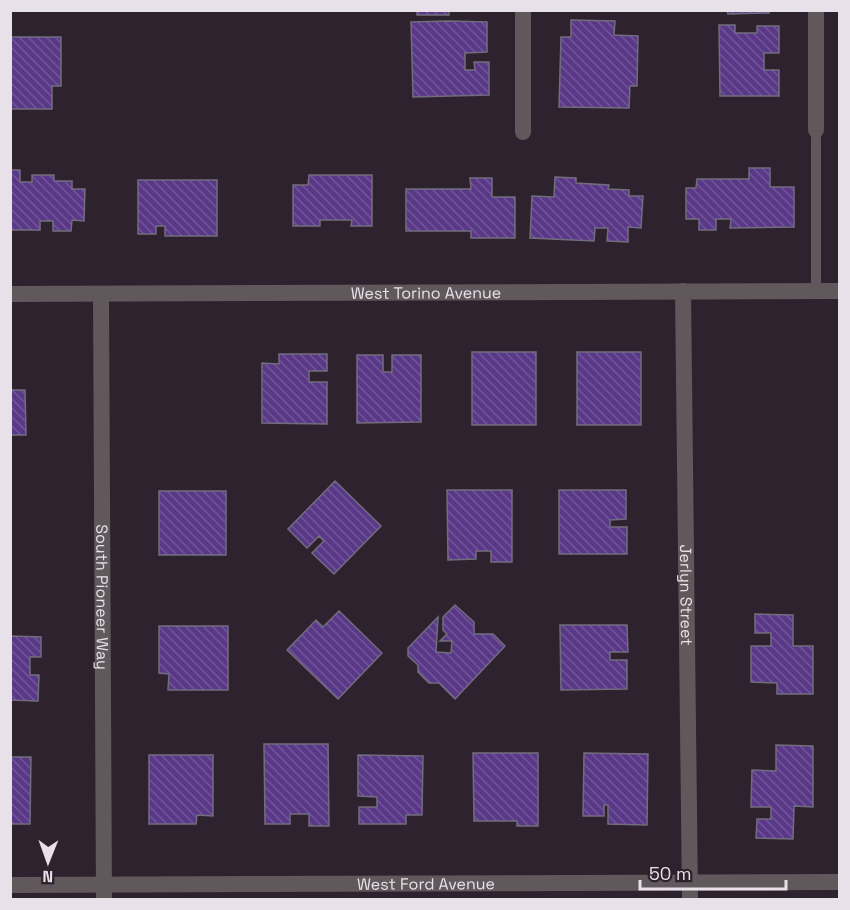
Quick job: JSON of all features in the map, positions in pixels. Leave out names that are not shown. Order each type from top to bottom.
[{"type":"street","points":[[523,10],[523,132]]},
{"type":"street","points":[[816,10],[816,130]]},
{"type":"street","name":"Jerlyn Street","points":[[682,291],[690,900]]},
{"type":"street","name":"West Torino Avenue","points":[[10,294],[840,291]]},
{"type":"street","name":"South Pioneer Way","points":[[101,294],[104,892]]},
{"type":"street","name":"West Ford Avenue","points":[[10,885],[104,892],[690,882],[840,882]]},
{"type":"lane","points":[[816,130],[816,291]]},
{"type":"building","points":[[417,10],[449,10],[449,15],[417,15]]},
{"type":"building","points":[[727,10],[769,10],[769,13],[728,14]]},
{"type":"building","points":[[571,20],[615,21],[614,35],[638,36],[637,86],[630,86],[629,108],[559,107],[561,37],[571,37]]},
{"type":"building","points":[[411,22],[487,22],[487,52],[465,53],[465,70],[475,70],[474,62],[489,62],[489,95],[413,97]]},
{"type":"building","points":[[719,25],[735,25],[735,33],[757,33],[757,26],[779,26],[779,53],[764,53],[764,70],[779,70],[779,96],[720,96]]},
{"type":"building","points":[[10,37],[61,37],[61,86],[52,86],[52,109],[10,109]]},
{"type":"building","points":[[749,168],[770,168],[770,187],[794,187],[794,227],[730,228],[731,219],[716,219],[716,230],[699,230],[699,219],[686,219],[686,188],[696,188],[697,179],[749,179]]},
{"type":"building","points":[[10,170],[20,170],[20,182],[32,182],[32,175],[54,175],[54,181],[72,181],[72,189],[85,189],[84,221],[72,220],[71,231],[53,231],[53,221],[40,221],[40,230],[10,230]]},
{"type":"building","points":[[309,175],[372,175],[372,226],[351,226],[352,220],[320,220],[320,226],[293,226],[293,185],[308,185]]},
{"type":"building","points":[[555,177],[576,178],[576,183],[609,185],[608,189],[629,190],[629,196],[643,196],[641,228],[628,227],[628,242],[607,241],[608,228],[595,228],[594,241],[530,238],[532,196],[554,197]]},
{"type":"building","points":[[470,178],[492,178],[492,197],[515,197],[515,238],[471,238],[471,231],[406,231],[406,189],[471,189]]},
{"type":"building","points":[[138,180],[217,180],[217,236],[165,236],[165,226],[156,226],[156,234],[138,234]]},
{"type":"building","points":[[472,352],[536,352],[536,425],[472,425]]},
{"type":"building","points":[[577,352],[641,352],[641,425],[577,425]]},
{"type":"building","points":[[279,354],[327,354],[327,371],[309,371],[309,382],[327,382],[327,424],[262,423],[262,363],[279,364]]},
{"type":"building","points":[[357,355],[383,355],[383,372],[392,372],[392,355],[421,355],[421,422],[357,423]]},
{"type":"building","points":[[10,390],[25,390],[26,435],[10,435]]},
{"type":"building","points":[[335,481],[381,526],[334,574],[312,553],[324,541],[319,536],[307,548],[288,529]]},
{"type":"building","points":[[447,490],[512,490],[512,562],[491,562],[491,551],[476,551],[476,559],[448,560]]},
{"type":"building","points":[[559,490],[626,490],[626,519],[610,520],[610,527],[627,527],[627,554],[559,554]]},
{"type":"building","points":[[159,491],[226,491],[226,555],[159,555]]},
{"type":"building","points":[[455,605],[474,622],[474,634],[493,634],[505,646],[455,699],[439,683],[429,683],[418,672],[418,665],[408,656],[408,648],[438,617],[436,652],[451,653],[452,641],[440,641],[447,634],[443,630],[443,617]]},
{"type":"building","points":[[339,611],[382,653],[338,699],[287,650],[316,620],[323,627]]},
{"type":"building","points":[[755,614],[793,615],[793,646],[813,646],[813,694],[777,694],[777,683],[751,682],[751,646],[771,646],[771,633],[755,633]]},
{"type":"building","points":[[560,625],[627,625],[628,652],[610,652],[610,660],[627,660],[627,689],[561,690]]},
{"type":"building","points":[[159,626],[228,626],[228,690],[168,690],[169,674],[159,673]]},
{"type":"building","points":[[10,636],[41,637],[41,657],[30,657],[30,675],[39,675],[38,701],[10,700]]},
{"type":"building","points":[[264,744],[328,744],[329,826],[309,826],[309,814],[290,814],[290,824],[265,824]]},
{"type":"building","points":[[776,745],[813,746],[813,807],[794,806],[793,839],[756,838],[757,819],[771,819],[771,807],[751,807],[752,770],[776,771]]},
{"type":"building","points":[[473,753],[538,753],[538,826],[517,826],[517,821],[474,821]]},
{"type":"building","points":[[584,753],[648,754],[647,825],[608,824],[608,805],[604,805],[604,816],[583,816]]},
{"type":"building","points":[[149,755],[213,755],[213,816],[197,815],[196,824],[149,824]]},
{"type":"building","points":[[358,755],[423,756],[422,815],[406,815],[406,824],[359,824],[359,807],[377,807],[377,797],[358,796]]},
{"type":"building","points":[[10,757],[31,757],[30,824],[10,824]]}]
